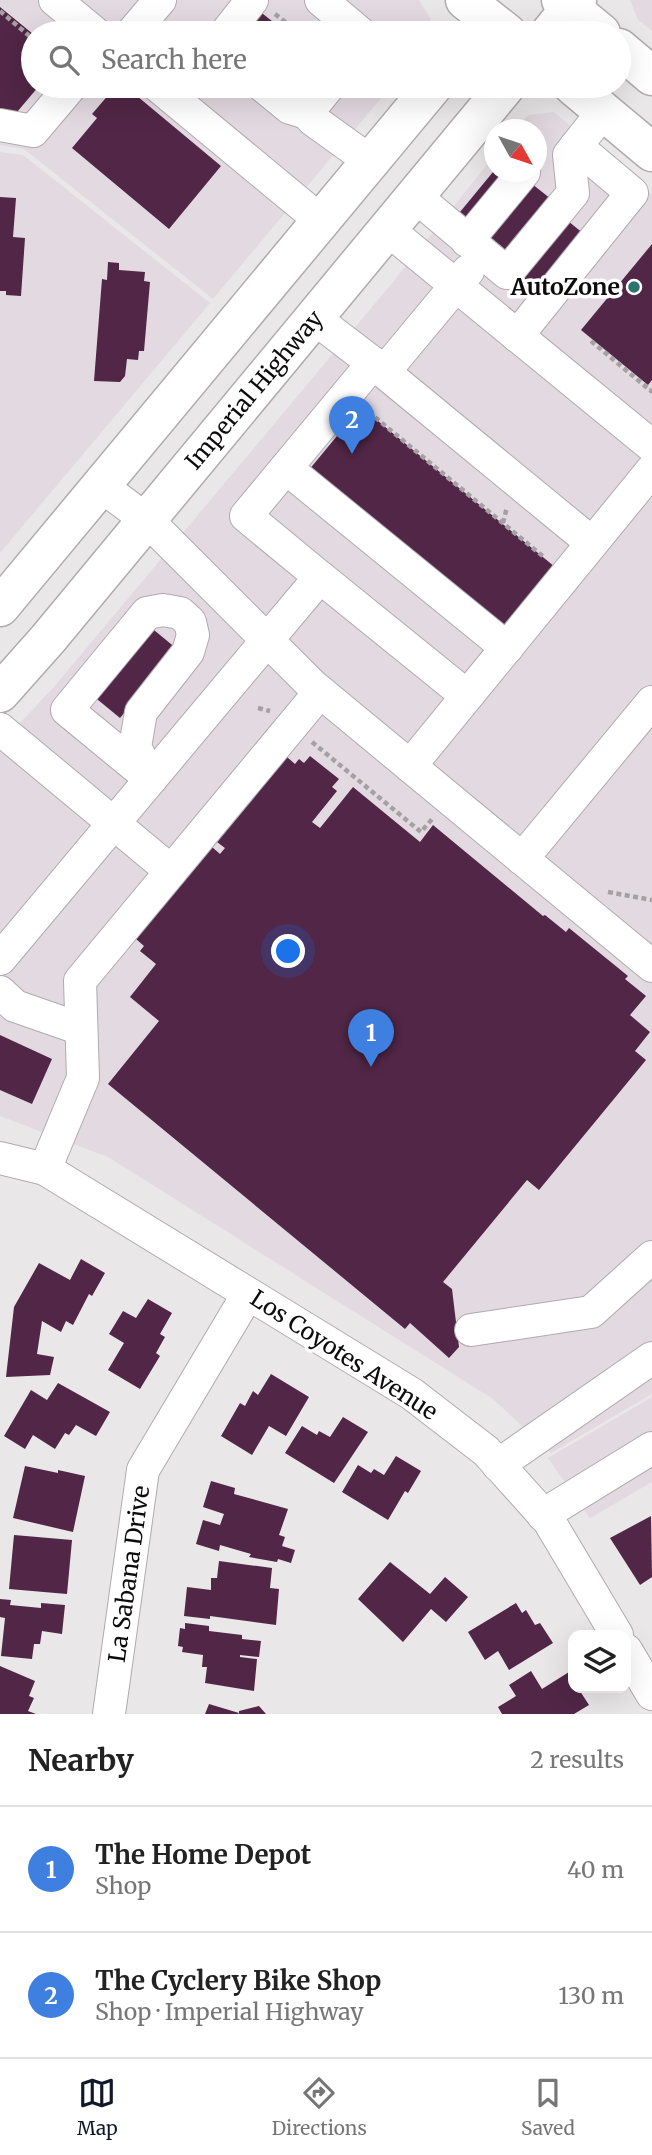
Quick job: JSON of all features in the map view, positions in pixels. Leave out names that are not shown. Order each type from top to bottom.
[{"type":"main road","points":[[565,10],[582,21]]},
{"type":"main road","points":[[631,58],[652,76]]},
{"type":"main road","points":[[0,607],[423,98]]},
{"type":"main road","name":"Imperial Highway","points":[[490,119],[500,98]]},
{"type":"main road","points":[[587,98],[652,152]]},
{"type":"main road","name":"Imperial Highway","points":[[0,693],[415,196],[484,128]]},
{"type":"street","points":[[55,0],[80,21]]},
{"type":"street","points":[[142,21],[160,0]]},
{"type":"street","points":[[321,0],[346,21]]},
{"type":"street","points":[[242,21],[263,6]]},
{"type":"street","points":[[0,125],[33,131],[61,98]]},
{"type":"street","points":[[172,98],[321,221]]},
{"type":"street","points":[[278,98],[290,108],[307,113],[370,161]]},
{"type":"street","points":[[307,113],[320,98]]},
{"type":"street","points":[[547,157],[572,151],[603,112]]},
{"type":"street","points":[[415,196],[507,273],[573,193],[572,151]]},
{"type":"street","points":[[517,336],[632,193],[572,151]]},
{"type":"street","points":[[467,696],[246,516],[286,468],[456,286],[475,247],[517,182]]},
{"type":"street","points":[[387,229],[652,446]]},
{"type":"street","points":[[314,318],[592,543]]},
{"type":"street","points":[[286,468],[507,648]]},
{"type":"street","points":[[410,766],[652,470]]},
{"type":"street","points":[[101,486],[147,520],[320,692],[652,966]]},
{"type":"street","points":[[0,959],[320,577]]},
{"type":"street","points":[[163,610],[180,612],[190,622],[193,635],[188,652],[141,712],[135,747],[151,779],[67,710],[147,613],[163,610]]},
{"type":"street","points":[[45,1169],[83,1078],[80,981],[320,692]]},
{"type":"street","points":[[522,859],[652,702]]},
{"type":"street","points":[[0,729],[171,871]]},
{"type":"street","points":[[0,992],[15,1006],[81,1029]]},
{"type":"street","name":"Los Coyotes Avenue","points":[[0,1158],[45,1169],[412,1394],[486,1451],[543,1515],[614,1630]]},
{"type":"street","points":[[471,1330],[591,1312],[652,1257]]},
{"type":"street","name":"La Sabana Drive","points":[[109,1714],[143,1471],[248,1294]]},
{"type":"street","points":[[498,1465],[652,1358]]},
{"type":"street","points":[[543,1515],[652,1448]]},
{"type":"street","points":[[631,1658],[651,1688]]},
{"type":"path","points":[[263,6],[283,21]]},
{"type":"path","points":[[0,11],[21,29]]},
{"type":"path","points":[[591,341],[651,391],[652,389]]},
{"type":"path","points":[[374,405],[371,414],[566,575]]},
{"type":"path","points":[[608,892],[652,900]]},
{"type":"shaded area","points":[[0,0],[419,0],[430,18],[430,21],[21,21],[21,98],[381,98],[213,299],[24,149],[0,145]]},
{"type":"shaded area","points":[[630,0],[652,0],[652,31],[638,20]]},
{"type":"shaded area","points":[[554,112],[652,194],[652,1394],[551,1453],[493,1399],[108,1157],[0,1116],[0,744],[53,688],[393,282],[484,168],[484,182],[547,182],[547,119],[525,119],[528,115]]},
{"type":"shaded area","points":[[0,152],[23,155],[210,303],[0,553]]},
{"type":"shaded area","points":[[652,1397],[652,1482],[590,1518],[548,1458]]},
{"type":"building","points":[[0,7],[21,24],[21,98],[29,98],[12,118],[0,116]]},
{"type":"building","points":[[258,10],[272,21],[249,21]]},
{"type":"building","points":[[106,98],[139,98],[221,166],[169,229],[72,148],[97,118],[92,114]]},
{"type":"building","points":[[485,182],[530,182],[556,203],[513,256],[460,212]]},
{"type":"building","points":[[0,197],[16,198],[13,237],[25,238],[21,296],[6,295],[6,291],[0,291]]},
{"type":"building","points":[[568,221],[606,252],[553,316],[515,285]]},
{"type":"building","name":"AutoZone","points":[[652,244],[652,380],[648,385],[581,330]]},
{"type":"building","points":[[108,262],[119,263],[119,270],[145,272],[144,281],[150,282],[144,351],[139,351],[138,360],[127,359],[125,376],[120,382],[94,381],[102,279],[107,280]]},
{"type":"building","points":[[361,407],[555,567],[502,631],[308,471]]},
{"type":"building","points":[[143,621],[177,649],[120,718],[86,690]]},
{"type":"building","points":[[310,756],[339,779],[332,787],[337,791],[312,822],[320,828],[353,787],[420,842],[433,825],[543,916],[566,932],[569,928],[628,976],[625,979],[646,996],[630,1015],[650,1032],[635,1051],[646,1060],[539,1190],[527,1180],[443,1282],[452,1289],[459,1347],[449,1358],[410,1323],[405,1329],[108,1084],[159,1021],[130,997],[156,964],[140,951],[144,946],[136,939],[212,847],[220,854],[225,848],[217,842],[287,757],[295,764],[299,759],[304,763]]},
{"type":"building","points":[[0,1035],[52,1059],[32,1104],[0,1090]]},
{"type":"building","points":[[81,1259],[105,1273],[92,1296],[89,1294],[73,1325],[66,1321],[61,1332],[42,1321],[37,1354],[54,1357],[50,1375],[6,1377],[14,1307],[39,1263],[70,1280]]},
{"type":"building","points":[[148,1299],[172,1313],[160,1334],[165,1337],[156,1353],[160,1356],[140,1389],[108,1370],[124,1343],[109,1334],[123,1311],[136,1318]]},
{"type":"building","points":[[271,1374],[309,1397],[286,1436],[269,1426],[252,1455],[221,1436],[240,1403],[245,1406],[253,1391],[258,1395]]},
{"type":"building","points":[[58,1383],[110,1412],[96,1436],[76,1425],[69,1435],[65,1433],[55,1449],[33,1435],[25,1449],[4,1436],[31,1390],[47,1400]]},
{"type":"building","points":[[343,1417],[368,1432],[334,1483],[285,1453],[302,1426],[317,1435],[319,1431],[330,1437]]},
{"type":"building","points":[[396,1456],[421,1471],[388,1520],[342,1492],[358,1465],[371,1473],[374,1469],[384,1475]]},
{"type":"building","points":[[25,1466],[85,1476],[73,1532],[13,1518]]},
{"type":"building","points":[[211,1481],[235,1488],[234,1494],[288,1509],[279,1535],[285,1537],[282,1546],[295,1550],[291,1563],[278,1559],[277,1562],[249,1557],[251,1554],[220,1545],[219,1551],[196,1544],[203,1520],[220,1525],[224,1514],[203,1507]]},
{"type":"building","points":[[651,1516],[652,1577],[640,1585],[610,1538]]},
{"type":"building","points":[[14,1535],[72,1540],[67,1594],[9,1589]]},
{"type":"building","points":[[219,1561],[272,1568],[270,1588],[279,1589],[276,1625],[210,1616],[210,1619],[184,1616],[187,1587],[211,1590],[211,1578],[217,1578]]},
{"type":"building","points":[[390,1562],[430,1594],[445,1577],[468,1597],[446,1622],[431,1609],[403,1642],[358,1599]]},
{"type":"building","points":[[0,1599],[11,1600],[10,1605],[41,1608],[41,1603],[65,1605],[62,1634],[42,1631],[40,1644],[34,1644],[32,1659],[1,1656],[5,1618],[0,1617]]},
{"type":"building","points":[[516,1603],[522,1613],[526,1610],[535,1625],[540,1623],[553,1643],[509,1670],[498,1651],[485,1660],[468,1632]]},
{"type":"building","points":[[185,1623],[209,1626],[209,1631],[242,1635],[242,1639],[261,1641],[259,1657],[240,1655],[257,1659],[254,1691],[205,1683],[207,1667],[202,1667],[203,1655],[182,1652],[183,1647],[178,1646],[180,1628],[185,1629]]},
{"type":"building","points":[[0,1666],[35,1681],[29,1696],[34,1698],[28,1711],[36,1714],[0,1714]]},
{"type":"building","points":[[531,1671],[542,1689],[568,1673],[568,1693],[581,1693],[589,1705],[574,1714],[502,1714],[498,1707],[516,1696],[509,1685]]},
{"type":"building","points":[[209,1704],[239,1713],[205,1714]]},
{"type":"building","points":[[259,1706],[266,1714],[239,1714],[239,1711]]},
{"type":"place","name":"AutoZone","points":[[634,287]]},
{"type":"place","name":"The Cyclery Bike Shop","points":[[352,454]]},
{"type":"place","name":"The Home Depot","points":[[371,1067]]}]
